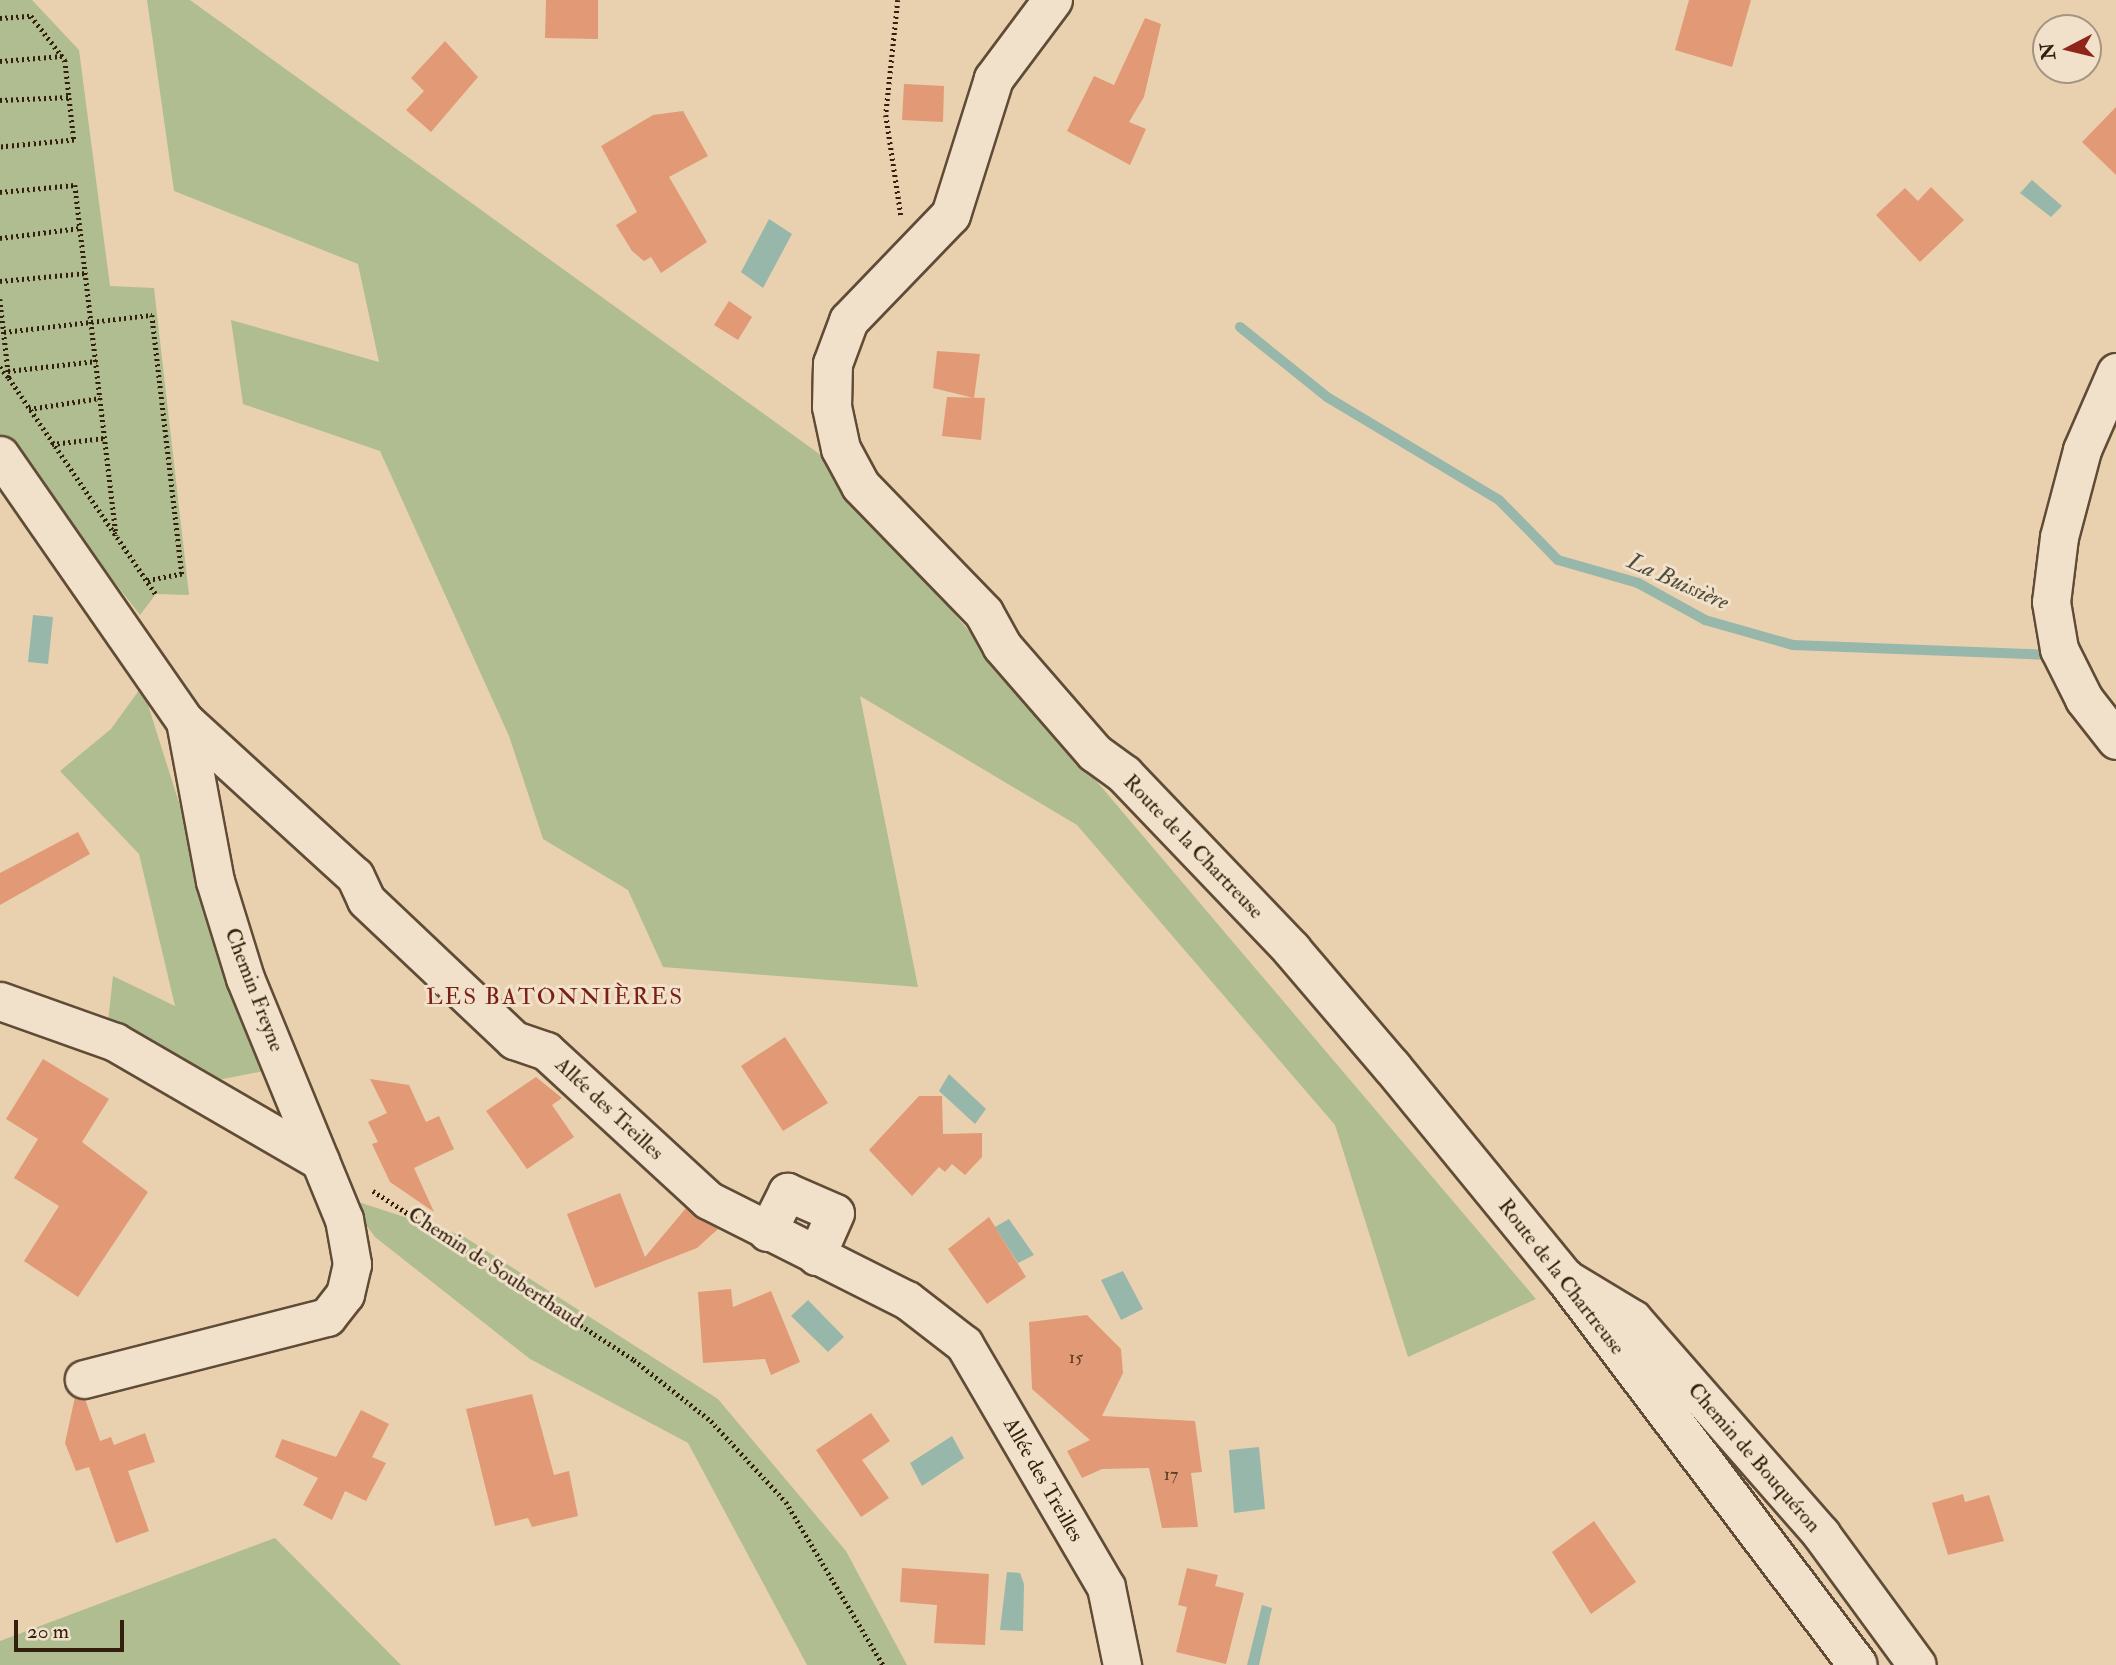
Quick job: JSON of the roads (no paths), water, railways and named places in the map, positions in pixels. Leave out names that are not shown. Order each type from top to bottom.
[{"type":"main road","name":"Route de la Chartreuse","points":[[1053,0],[994,79],[971,169],[951,215],[849,321],[833,364],[832,407],[841,449],[861,485],[984,613],[1002,646],[1095,752],[1125,775],[1292,950],[1565,1278],[1858,1665]]},
{"type":"street","points":[[2116,372],[2082,450],[2059,537],[2051,602],[2059,649],[2084,699],[2116,740]]},
{"type":"street","name":"Chemin Freyne","points":[[0,455],[185,720],[219,893],[246,978],[344,1219],[352,1264],[345,1294],[327,1317],[84,1379]]},
{"type":"street","name":"Allée des Treilles","points":[[185,720],[355,877],[366,900],[514,1040],[546,1051],[708,1200],[767,1232],[907,1300],[964,1344],[1106,1587],[1122,1665]]},
{"type":"street","points":[[0,1001],[115,1042],[320,1161]]},
{"type":"street","name":"Chemin de Bouquéron","points":[[1565,1278],[1633,1318],[1821,1534],[1915,1662]]},
{"type":"waterway","name":"La Buissière","points":[[1240,327],[1327,397],[1499,500],[1558,560],[1638,583],[1705,620],[1793,645],[2052,655]]},
{"type":"district","name":"LES BATONNIÈRES","points":[[555,997]]}]
